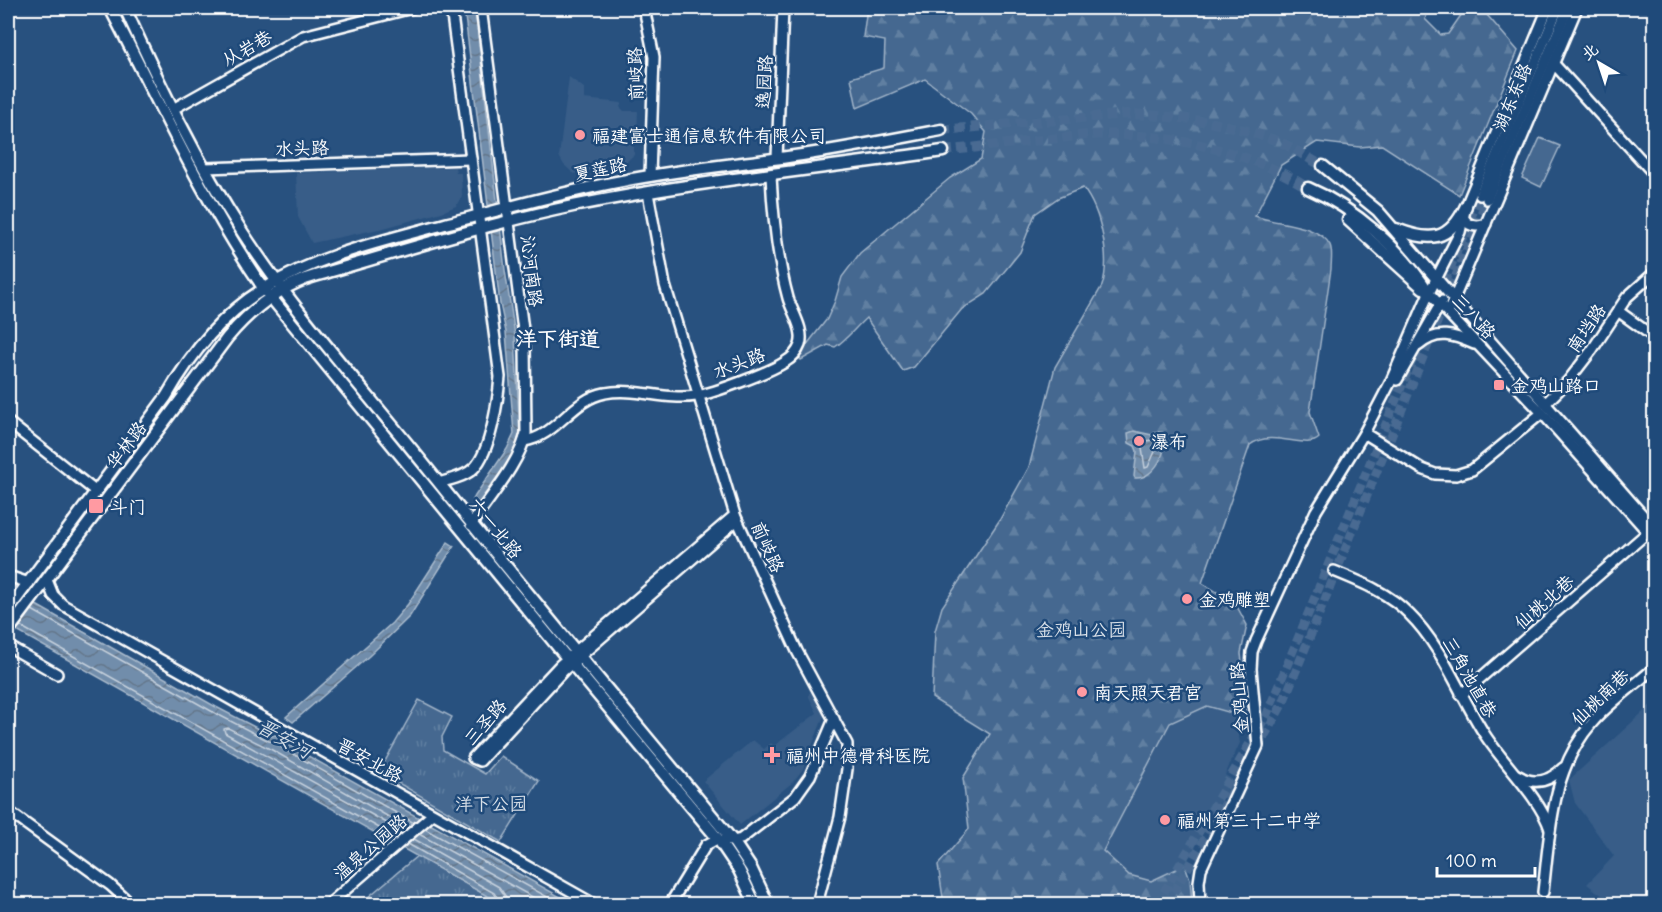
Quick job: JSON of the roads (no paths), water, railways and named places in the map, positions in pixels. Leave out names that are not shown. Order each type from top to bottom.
[{"type":"main road","points":[[110,8],[211,204],[242,257],[267,293]]},
{"type":"main road","points":[[125,8],[173,109],[205,168]]},
{"type":"main road","name":"夏莲路","points":[[279,285],[317,261],[347,250],[568,192],[650,176],[875,143],[940,130]]},
{"type":"main road","name":"夏莲路","points":[[279,285],[509,221],[648,193],[943,151]]},
{"type":"main road","points":[[1323,166],[1354,190],[1394,228],[1450,295]]},
{"type":"main road","name":"六一北路","points":[[205,168],[237,223],[279,285],[471,525],[733,841],[751,868],[768,904]]},
{"type":"main road","points":[[1308,188],[1336,202],[1378,234],[1416,272],[1429,293]]},
{"type":"main road","points":[[1394,228],[1421,238],[1437,237],[1453,227],[1464,211]]},
{"type":"main road","name":"华林路","points":[[8,610],[166,397],[179,374],[200,346],[231,314],[279,285]]},
{"type":"main road","name":"华林路","points":[[8,631],[226,339],[267,293]]},
{"type":"main road","name":"六一北路","points":[[267,293],[718,839],[739,870],[755,904]]},
{"type":"street","name":"从岩巷","points":[[173,109],[297,39],[318,31],[412,8]]},
{"type":"street","points":[[439,483],[464,474],[476,466],[482,456],[496,409],[499,368],[451,8]]},
{"type":"street","name":"沁河南路","points":[[471,525],[506,476],[526,434],[525,345],[481,8]]},
{"type":"street","name":"前岐路","points":[[644,8],[654,57],[650,176]]},
{"type":"street","name":"逸园路","points":[[777,158],[783,8]]},
{"type":"street","name":"三八路","points":[[1544,408],[1481,348],[1429,293],[1460,232],[1464,211],[1548,8]]},
{"type":"street","name":"湖东东路","points":[[1558,8],[1484,197],[1568,8]]},
{"type":"street","name":"三八路","points":[[1577,8],[1486,224],[1450,295],[1544,408],[1653,533]]},
{"type":"street","points":[[1554,64],[1654,174]]},
{"type":"street","name":"水头路","points":[[205,168],[471,159]]},
{"type":"street","name":"水头路","points":[[524,441],[539,438],[577,406],[595,395],[617,392],[698,396],[781,365],[794,356],[800,347],[801,335],[785,288],[778,247],[771,176]]},
{"type":"street","name":"前岐路","points":[[648,193],[662,273],[736,517],[797,651],[847,744],[848,769],[838,825],[817,904]]},
{"type":"street","points":[[1464,211],[1467,222],[1472,225],[1486,224]]},
{"type":"street","name":"南垱路","points":[[1364,433],[1422,469],[1440,475],[1456,475],[1472,470],[1544,408],[1592,350],[1630,293],[1654,273]]},
{"type":"street","points":[[1364,433],[1390,383],[1429,293]]},
{"type":"street","points":[[1364,433],[1377,419],[1411,354],[1441,304],[1450,295]]},
{"type":"street","points":[[1448,313],[1450,295]]},
{"type":"street","points":[[1618,311],[1654,337]]},
{"type":"street","points":[[1411,354],[1424,341],[1439,334],[1455,336],[1481,348]]},
{"type":"street","points":[[8,422],[95,491]]},
{"type":"street","name":"金鸡山路","points":[[1200,904],[1199,882],[1202,869],[1258,746],[1251,669],[1254,646],[1312,519],[1364,433]]},
{"type":"street","name":"三圣路","points":[[569,661],[480,762],[473,758],[569,661],[736,517]]},
{"type":"street","name":"仙桃北巷","points":[[1461,695],[1653,533]]},
{"type":"street","name":"三角池直巷","points":[[1334,571],[1377,590],[1408,612],[1429,638],[1485,736],[1542,811],[1550,829]]},
{"type":"street","points":[[8,576],[27,586]]},
{"type":"street","name":"晋安北路","points":[[46,580],[53,595],[63,605],[429,818],[594,904]]},
{"type":"street","points":[[8,646],[57,674]]},
{"type":"street","name":"仙桃南巷","points":[[1543,892],[1556,794],[1565,766],[1593,722],[1654,668]]},
{"type":"street","points":[[670,904],[702,850],[712,841],[718,839],[733,841],[750,833],[787,805],[801,790],[810,776],[834,719]]},
{"type":"street","points":[[1512,772],[1530,782],[1539,782],[1555,776],[1565,766]]},
{"type":"street","points":[[8,811],[110,885],[131,904]]},
{"type":"street","name":"温泉公园路","points":[[329,904],[429,818]]},
{"type":"water","points":[[464,8],[475,8],[505,270],[515,335],[520,437],[513,455],[477,505],[473,500],[475,496],[507,449],[514,434],[506,332],[500,304]]},
{"type":"water","points":[[1134,431],[1152,435],[1156,432],[1163,432],[1165,439],[1163,454],[1154,469],[1149,474],[1135,478],[1137,451],[1135,446],[1129,443],[1128,433]]},
{"type":"water","points":[[448,542],[454,546],[410,616],[369,656],[293,722],[286,717],[392,623],[408,604]]},
{"type":"water","points":[[8,589],[216,707],[272,736],[283,739],[283,742],[573,904],[495,904],[491,898],[8,626]]},
{"type":"tunnel","points":[[941,130],[1127,114],[1166,117],[1245,130],[1287,145],[1323,166]]},
{"type":"tunnel","points":[[943,151],[1087,135],[1143,136],[1202,145],[1230,153],[1284,174],[1308,188]]},
{"type":"tunnel","points":[[1434,307],[1480,195]]},
{"type":"tunnel","points":[[1257,749],[1283,703],[1487,199]]},
{"type":"tunnel","points":[[1157,904],[1267,714],[1413,358]]},
{"type":"tunnel","points":[[1167,904],[1236,785]]},
{"type":"place","name":"福建富士通信息软件有限公司","points":[[580,135]]},
{"type":"place","name":"金鸡山路口","points":[[1499,385]]},
{"type":"place","name":"瀑布","points":[[1139,441]]},
{"type":"place","name":"斗门","points":[[96,506]]},
{"type":"place","name":"金鸡雕塑","points":[[1187,599]]},
{"type":"place","name":"南天照天君宫","points":[[1082,692]]},
{"type":"place","name":"福州中德骨科医院","points":[[772,755]]},
{"type":"place","name":"福州第三十二中学","points":[[1165,820]]},
{"type":"district","name":"洋下街道","points":[[558,338]]},
{"type":"park label","name":"金鸡山公园","points":[[1081,629]]},
{"type":"park label","name":"洋下公园","points":[[491,803]]},
{"type":"water label","name":"晋安河","points":[[285,738]]}]
